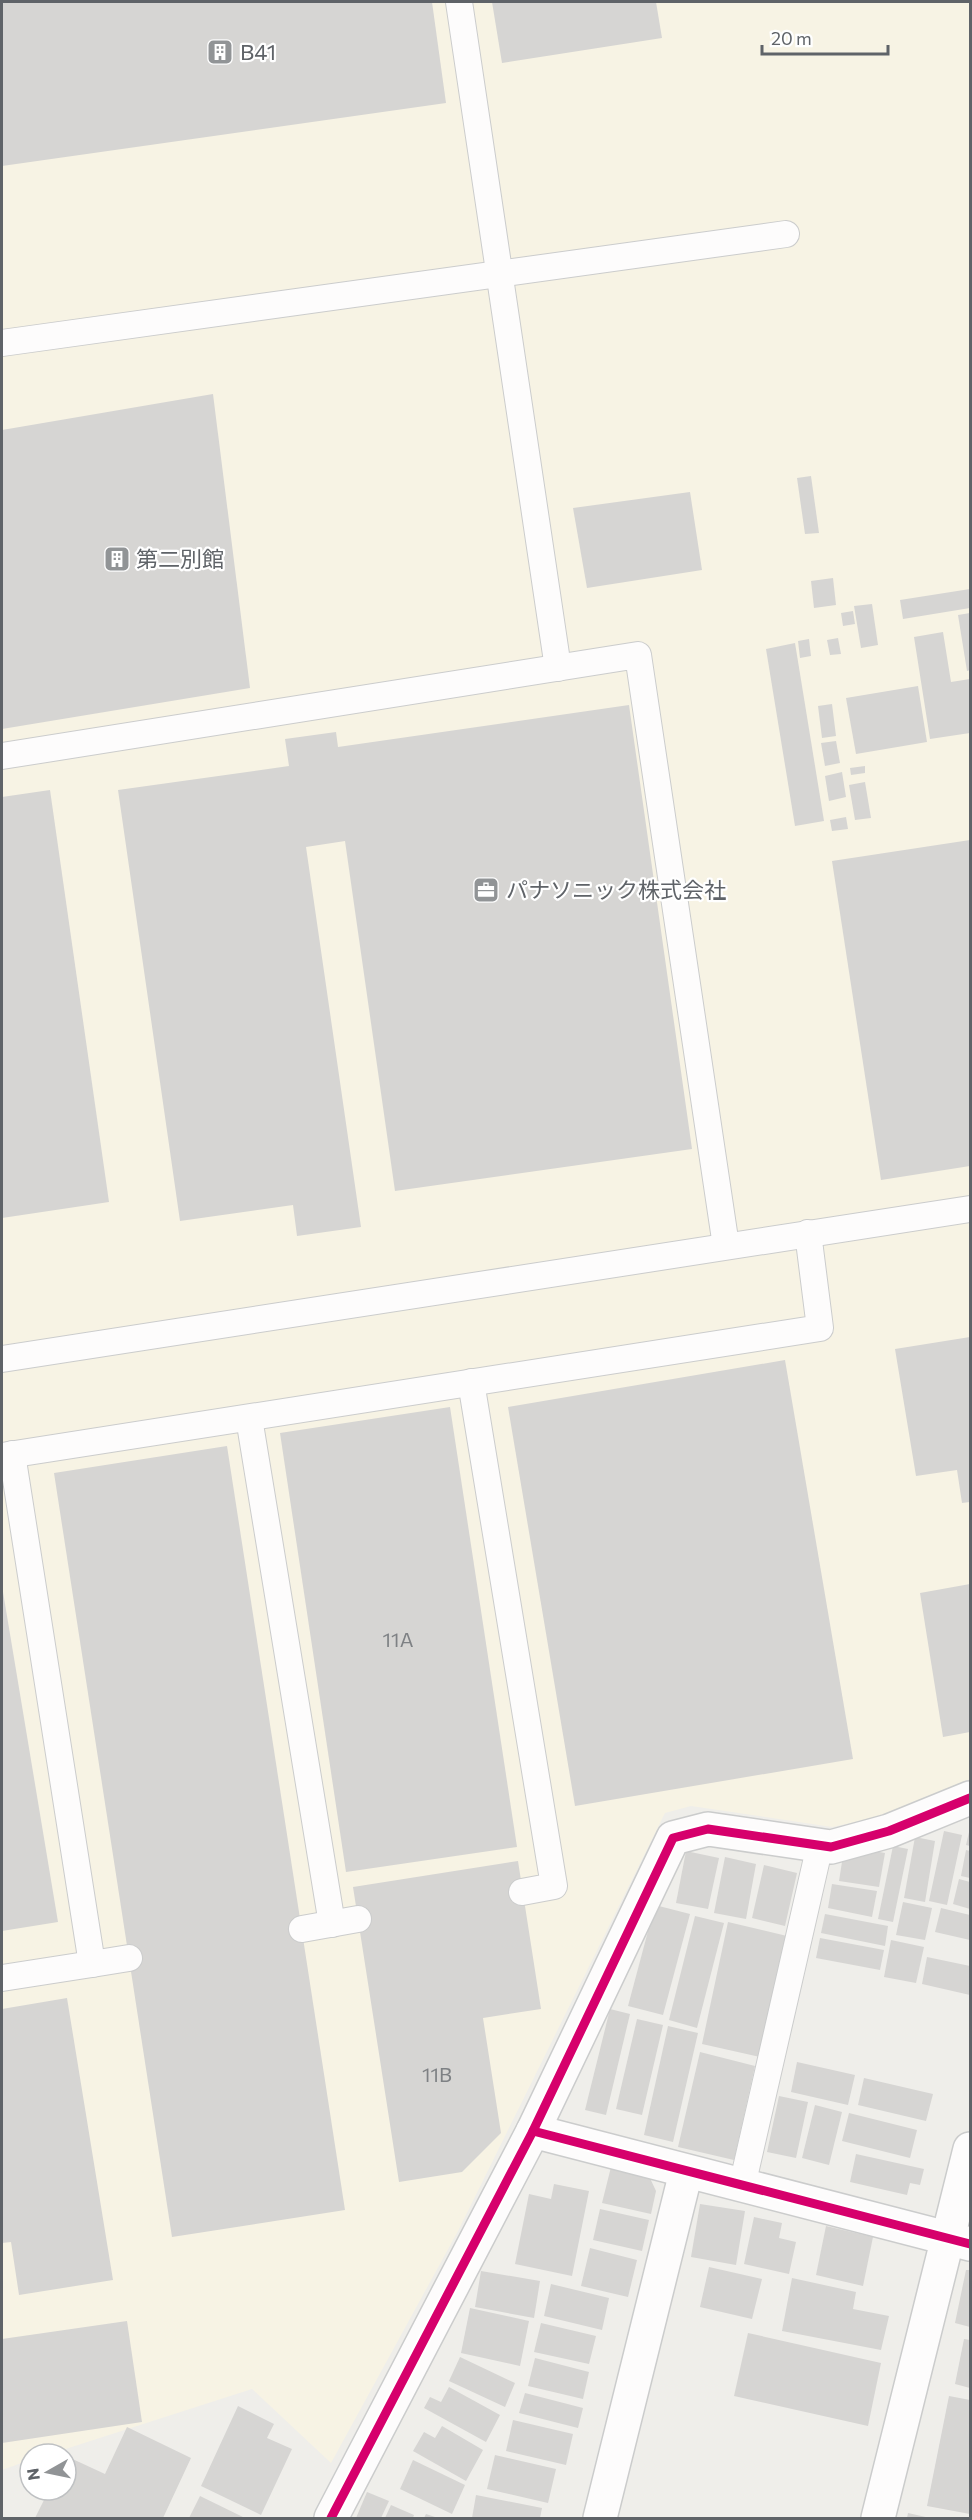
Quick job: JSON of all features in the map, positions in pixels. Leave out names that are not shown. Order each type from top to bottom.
[{"type":"street","points":[[331,2518],[533,2131],[673,1838],[708,1829],[831,1847],[889,1832],[970,1798]]},
{"type":"street","points":[[533,2131],[959,2241]]},
{"type":"street","points":[[878,2518],[959,2241],[970,2149]]},
{"type":"street","points":[[600,2518],[686,2172]]},
{"type":"lane","points":[[459,2],[558,668]]},
{"type":"lane","points":[[2,343],[498,272],[786,234]]},
{"type":"lane","points":[[2,756],[638,656],[726,1246]]},
{"type":"lane","points":[[2,1359],[970,1209]]},
{"type":"lane","points":[[92,1964],[7,1455],[820,1328],[808,1233]]},
{"type":"lane","points":[[471,1382],[554,1886],[522,1892]]},
{"type":"lane","points":[[249,1418],[332,1924]]},
{"type":"lane","points":[[742,2186],[820,1845]]},
{"type":"lane","points":[[302,1929],[358,1919]]},
{"type":"lane","points":[[2,1978],[129,1958]]},
{"type":"shaded area","name":"パナソニック株式会社","points":[[2,2],[970,2],[970,1779],[874,1818],[832,1827],[691,1806],[665,1813],[458,2231],[331,2463],[252,2389],[78,2445],[78,2442],[18,2442],[18,2464],[2,2470]]},
{"type":"building","name":"B41","points":[[2,2],[432,2],[446,103],[2,166]]},
{"type":"building","points":[[492,2],[656,2],[662,38],[502,63]]},
{"type":"building","name":"第二別館","points":[[213,394],[250,688],[2,729],[2,430]]},
{"type":"building","points":[[811,476],[819,533],[805,534],[797,478]]},
{"type":"building","points":[[690,492],[702,570],[587,588],[573,508]]},
{"type":"building","points":[[833,578],[836,605],[814,608],[811,581]]},
{"type":"building","points":[[970,589],[970,608],[903,619],[900,600]]},
{"type":"building","points":[[872,604],[878,645],[861,648],[854,606]]},
{"type":"building","points":[[853,611],[855,624],[843,626],[841,613]]},
{"type":"building","points":[[970,613],[970,670],[967,671],[958,615]]},
{"type":"building","points":[[943,632],[951,682],[970,679],[970,733],[930,739],[914,637]]},
{"type":"building","points":[[838,638],[841,654],[830,655],[827,640]]},
{"type":"building","points":[[809,639],[811,656],[800,658],[798,641]]},
{"type":"building","points":[[795,643],[824,821],[795,826],[766,649]]},
{"type":"building","points":[[918,686],[927,742],[856,754],[846,698]]},
{"type":"building","points":[[832,704],[836,736],[822,738],[818,706]]},
{"type":"building","points":[[629,705],[692,1149],[395,1191],[345,841],[306,847],[361,1227],[297,1236],[293,1205],[180,1221],[118,790],[289,766],[285,739],[336,732],[338,747]]},
{"type":"building","points":[[836,741],[840,763],[825,766],[821,743]]},
{"type":"building","points":[[865,766],[865,773],[851,775],[850,768]]},
{"type":"building","points":[[842,772],[846,797],[829,801],[825,776]]},
{"type":"building","points":[[865,782],[871,818],[855,820],[849,785]]},
{"type":"building","points":[[50,790],[109,1202],[2,1218],[2,797]]},
{"type":"building","points":[[846,817],[848,829],[832,831],[830,820]]},
{"type":"building","points":[[970,840],[970,1166],[881,1180],[832,861]]},
{"type":"building","points":[[970,1337],[970,1502],[962,1503],[957,1470],[916,1476],[895,1349]]},
{"type":"building","points":[[785,1360],[853,1759],[575,1806],[508,1407]]},
{"type":"building","points":[[450,1407],[517,1847],[346,1872],[280,1433]]},
{"type":"building","points":[[227,1446],[345,2210],[172,2237],[54,1473]]},
{"type":"building","points":[[970,1584],[970,1732],[943,1737],[920,1593]]},
{"type":"building","points":[[2,1586],[58,1922],[2,1931]]},
{"type":"building","points":[[970,1828],[970,1846],[966,1845]]},
{"type":"building","points":[[944,1831],[962,1835],[947,1905],[929,1901]]},
{"type":"building","points":[[915,1837],[935,1841],[925,1902],[904,1898]]},
{"type":"building","points":[[893,1846],[908,1849],[893,1922],[878,1919]]},
{"type":"building","points":[[869,1850],[885,1853],[879,1887],[839,1881],[842,1862]]},
{"type":"building","points":[[966,1850],[970,1851],[970,1878],[961,1876]]},
{"type":"building","points":[[686,1851],[719,1858],[708,1909],[676,1903]]},
{"type":"building","points":[[725,1857],[756,1864],[746,1919],[714,1913]]},
{"type":"building","points":[[518,1861],[541,2009],[483,2018],[501,2133],[462,2172],[399,2182],[353,1887]]},
{"type":"building","points":[[764,1865],[797,1873],[785,1926],[752,1918]]},
{"type":"building","points":[[959,1879],[970,1882],[970,1909],[953,1904]]},
{"type":"building","points":[[832,1884],[877,1891],[872,1917],[828,1908]]},
{"type":"building","points":[[903,1902],[932,1908],[925,1940],[896,1935]]},
{"type":"building","points":[[655,1905],[690,1914],[663,2015],[628,2006]]},
{"type":"building","points":[[941,1908],[970,1915],[970,1940],[935,1932]]},
{"type":"building","points":[[825,1914],[888,1926],[885,1946],[821,1933]]},
{"type":"building","points":[[695,1916],[724,1923],[697,2028],[669,2020]]},
{"type":"building","points":[[728,1922],[787,1936],[760,2057],[702,2044]]},
{"type":"building","points":[[820,1938],[884,1950],[880,1970],[816,1958]]},
{"type":"building","points":[[891,1940],[924,1947],[916,1983],[884,1977]]},
{"type":"building","points":[[927,1957],[970,1966],[970,1995],[922,1984]]},
{"type":"building","points":[[67,1998],[113,2280],[19,2295],[11,2242],[2,2243],[2,2009]]},
{"type":"building","points":[[610,2009],[630,2014],[606,2115],[585,2110]]},
{"type":"building","points":[[637,2019],[663,2025],[642,2115],[616,2109]]},
{"type":"building","points":[[668,2026],[698,2033],[673,2142],[644,2135]]},
{"type":"building","points":[[700,2052],[755,2066],[734,2160],[678,2147]]},
{"type":"building","points":[[797,2062],[855,2075],[848,2105],[791,2092]]},
{"type":"building","points":[[864,2078],[933,2094],[926,2121],[858,2105]]},
{"type":"building","points":[[779,2096],[808,2102],[796,2158],[767,2152]]},
{"type":"building","points":[[815,2105],[842,2112],[829,2165],[802,2158]]},
{"type":"building","points":[[849,2113],[917,2130],[910,2158],[842,2141]]},
{"type":"building","points":[[856,2154],[924,2169],[920,2185],[910,2183],[907,2195],[850,2182]]},
{"type":"building","points":[[611,2167],[649,2176],[656,2191],[651,2214],[602,2203]]},
{"type":"building","points":[[554,2184],[589,2191],[572,2276],[515,2264],[529,2194],[551,2199]]},
{"type":"building","points":[[700,2204],[745,2211],[736,2265],[691,2257]]},
{"type":"building","points":[[600,2209],[649,2220],[642,2251],[593,2240]]},
{"type":"building","points":[[754,2217],[782,2223],[779,2238],[796,2242],[789,2274],[744,2264]]},
{"type":"building","points":[[826,2226],[873,2237],[863,2286],[816,2275]]},
{"type":"building","points":[[590,2248],[637,2260],[628,2297],[581,2286]]},
{"type":"building","points":[[709,2267],[762,2279],[752,2319],[700,2307]]},
{"type":"building","points":[[966,2270],[970,2270],[970,2327],[955,2323]]},
{"type":"building","points":[[481,2271],[540,2281],[534,2318],[475,2307]]},
{"type":"building","points":[[792,2278],[856,2292],[853,2309],[889,2316],[881,2350],[782,2331]]},
{"type":"building","points":[[551,2284],[609,2298],[602,2330],[544,2316]]},
{"type":"building","points":[[470,2308],[529,2321],[520,2366],[461,2353]]},
{"type":"building","points":[[127,2321],[142,2422],[2,2443],[2,2339]]},
{"type":"building","points":[[541,2323],[596,2336],[589,2364],[534,2352]]},
{"type":"building","points":[[748,2333],[881,2363],[868,2426],[734,2396]]},
{"type":"building","points":[[964,2339],[970,2340],[970,2388],[955,2384]]},
{"type":"building","points":[[460,2357],[515,2383],[505,2407],[449,2381]]},
{"type":"building","points":[[535,2358],[589,2372],[583,2399],[528,2386]]},
{"type":"building","points":[[449,2387],[500,2415],[486,2442],[424,2408],[430,2397],[441,2402]]},
{"type":"building","points":[[525,2393],[583,2408],[578,2428],[519,2413]]},
{"type":"building","points":[[949,2396],[970,2400],[970,2514],[927,2506]]},
{"type":"building","points":[[238,2406],[274,2424],[267,2438],[292,2449],[261,2515],[201,2486]]},
{"type":"building","points":[[513,2420],[573,2434],[566,2465],[506,2451]]},
{"type":"building","points":[[442,2426],[483,2450],[466,2481],[413,2451],[424,2432],[435,2438]]},
{"type":"building","points":[[127,2427],[191,2458],[163,2518],[35,2518],[43,2502],[78,2502],[78,2462],[105,2474]]},
{"type":"building","points":[[495,2455],[556,2469],[548,2503],[487,2489]]},
{"type":"building","points":[[413,2460],[465,2485],[452,2514],[400,2489]]},
{"type":"building","points":[[367,2492],[389,2501],[381,2518],[356,2518]]},
{"type":"building","points":[[476,2495],[542,2508],[540,2518],[472,2518]]},
{"type":"building","points":[[200,2496],[245,2518],[189,2518]]},
{"type":"building","points":[[391,2505],[414,2515],[413,2518],[385,2518]]},
{"type":"building","points":[[908,2513],[930,2518],[907,2518]]},
{"type":"building","points":[[426,2514],[438,2518],[424,2518]]},
{"type":"cycle path","points":[[331,2518],[533,2131],[673,1838],[708,1829],[831,1847],[889,1831],[970,1798]]},
{"type":"cycle path","points":[[533,2131],[970,2244]]},
{"type":"place","name":"B41","points":[[220,52]]},
{"type":"place","name":"第二別館","points":[[117,559]]},
{"type":"place","name":"パナソニック株式会社","points":[[486,890]]}]
